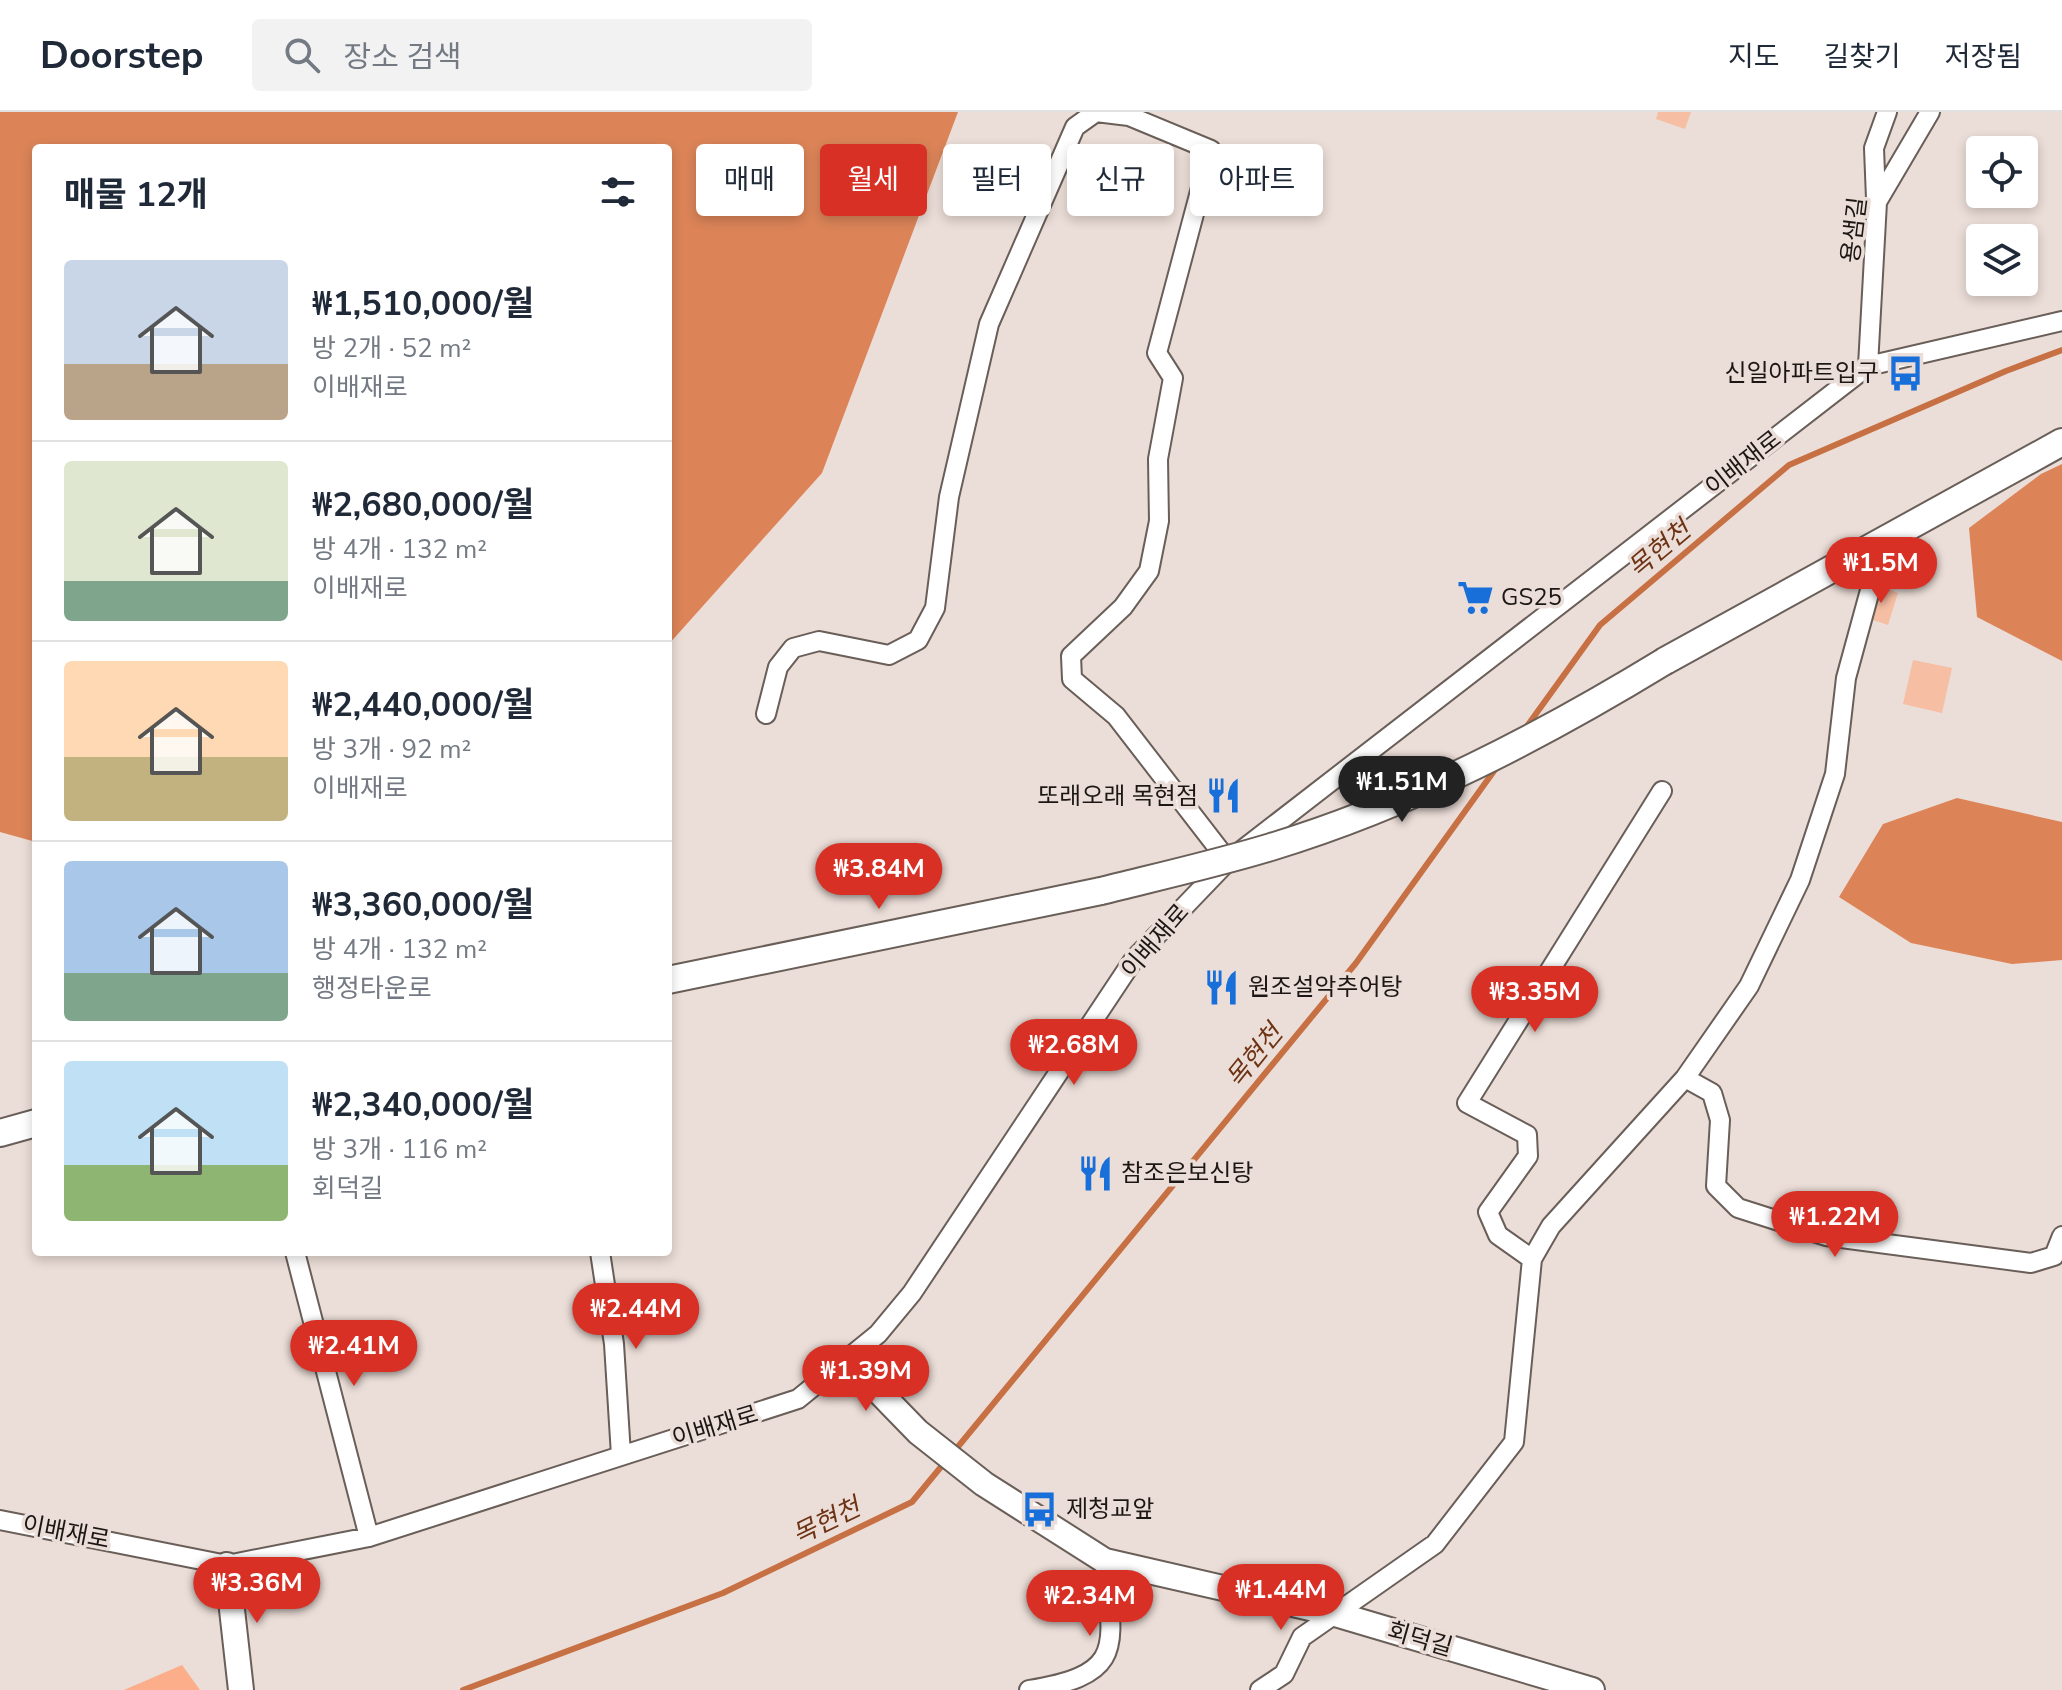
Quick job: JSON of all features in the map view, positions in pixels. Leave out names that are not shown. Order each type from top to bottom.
[{"type":"main road","name":"이배재로","points":[[672,979],[1101,891],[1272,847],[1373,809],[1566,722],[1665,661],[2062,442]]},
{"type":"main road","points":[[0,1133],[32,1124]]},
{"type":"street","points":[[766,714],[778,667],[793,648],[819,641],[889,655],[918,640],[935,608],[949,497],[989,324],[1075,127],[1096,112],[1129,116],[1211,150],[1157,353],[1173,378],[1158,459],[1159,521],[1149,571],[1123,607],[1071,656],[1072,679],[1116,716],[1228,861]]},
{"type":"street","points":[[1877,202],[1874,148],[1887,112]]},
{"type":"street","name":"용샘길","points":[[1868,366],[1877,202],[1930,112]]},
{"type":"street","name":"이배재로","points":[[0,1520],[227,1565],[369,1537],[798,1399],[878,1334],[912,1293],[1134,959],[1228,861],[1868,366],[2062,321]]},
{"type":"street","points":[[1260,1690],[1284,1674],[1302,1637],[1332,1613],[1395,1576],[1435,1544],[1514,1442],[1532,1259],[1551,1226],[1685,1078],[1749,986],[1800,880],[1835,774],[1846,678],[1884,539]]},
{"type":"street","points":[[1532,1259],[1498,1235],[1488,1212],[1528,1156],[1527,1135],[1467,1103],[1662,791]]},
{"type":"street","points":[[1685,1078],[1712,1093],[1720,1120],[1716,1186],[1738,1208],[1826,1236],[2031,1263],[2054,1256],[2062,1236]]},
{"type":"street","points":[[296,1256],[369,1537]]},
{"type":"street","points":[[601,1256],[614,1344],[621,1455]]},
{"type":"street","name":"회덕길","points":[[848,1360],[918,1432],[984,1484],[1105,1561],[1332,1613],[1583,1688]]},
{"type":"street","points":[[1029,1690],[1072,1683],[1097,1669],[1112,1641],[1105,1561]]},
{"type":"street","points":[[227,1565],[241,1690]]},
{"type":"shaded area","points":[[0,112],[958,112],[946,144],[943,144],[927,194],[927,144],[820,144],[820,216],[919,216],[822,473],[672,641],[672,144],[32,144],[32,841],[0,832]]},
{"type":"shaded area","points":[[2062,464],[2062,661],[1977,617],[1969,528],[2041,474]]},
{"type":"shaded area","points":[[1957,798],[2062,822],[2062,960],[2012,964],[1911,943],[1839,897],[1883,824]]},
{"type":"shaded area","points":[[182,1665],[200,1690],[124,1690]]},
{"type":"building","points":[[1658,112],[1691,112],[1685,129],[1656,119]]},
{"type":"building","points":[[1875,585],[1898,593],[1888,625],[1864,617]]},
{"type":"building","points":[[1913,660],[1952,668],[1942,713],[1903,704]]},
{"type":"waterway","name":"목현천","points":[[1525,729],[1600,625],[1789,465],[2062,350]]},
{"type":"waterway","name":"목현천","points":[[952,1454],[1356,963],[1499,764]]},
{"type":"waterway","name":"목현천","points":[[463,1690],[723,1593],[912,1502],[945,1462]]},
{"type":"place","name":"신일아파트입구","points":[[1905,373]]},
{"type":"place","name":"GS25","points":[[1475,597]]},
{"type":"place","name":"또래오래 목현점","points":[[1224,796]]},
{"type":"place","name":"원조설악추어탕","points":[[1222,987]]},
{"type":"place","name":"참조은보신탕","points":[[1095,1173]]},
{"type":"place","name":"제청교앞","points":[[1040,1509]]}]
